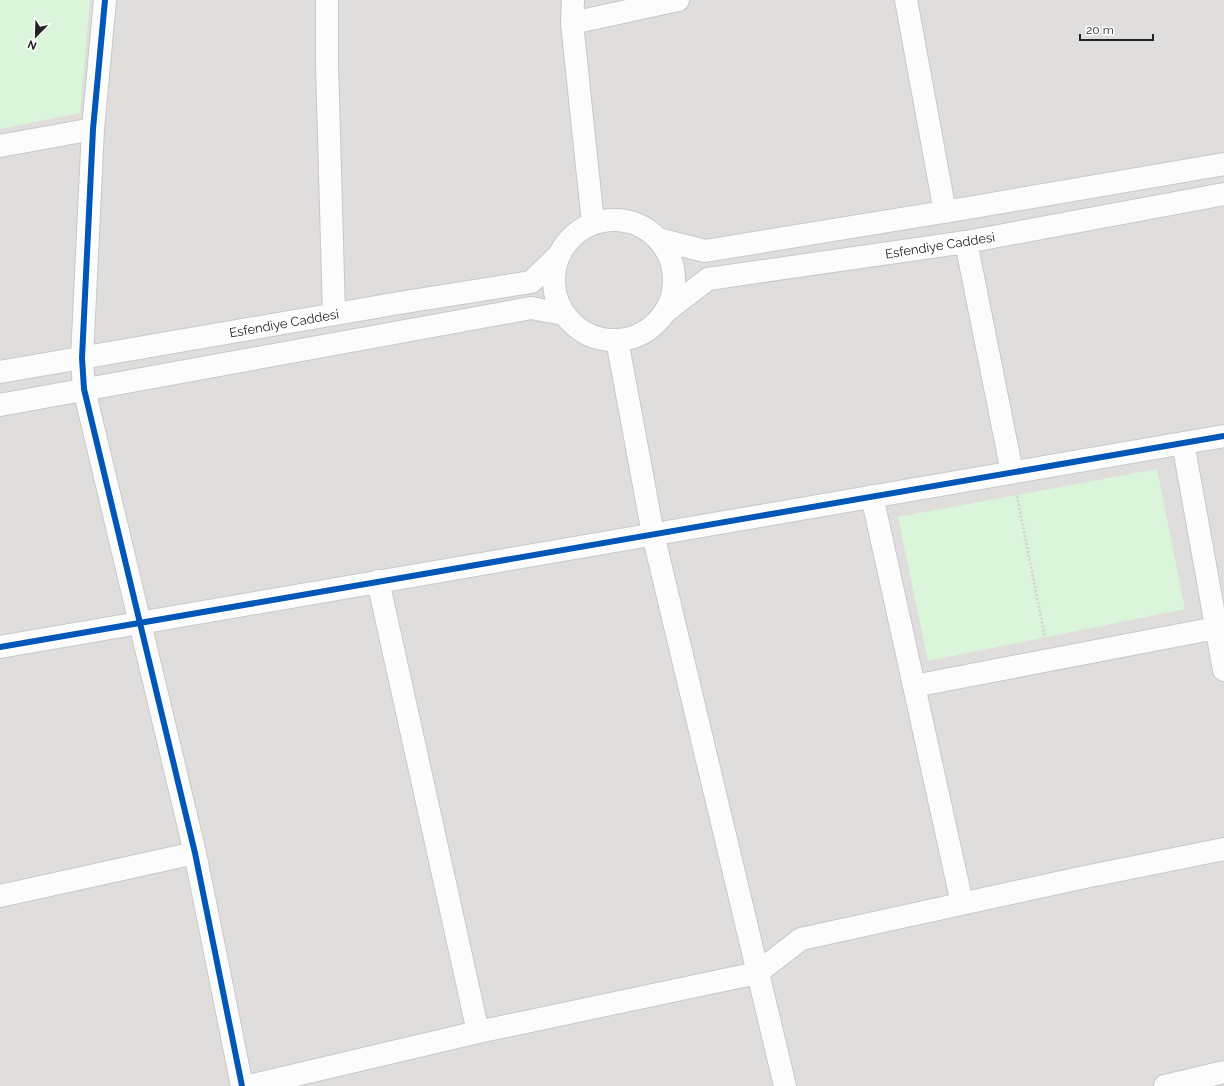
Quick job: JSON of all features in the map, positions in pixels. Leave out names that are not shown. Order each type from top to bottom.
[{"type":"street","points":[[104,0],[94,129],[82,358],[84,389],[195,853],[242,1086]]},
{"type":"street","points":[[327,0],[327,64],[334,314]]},
{"type":"street","points":[[572,0],[572,23],[593,224]]},
{"type":"street","points":[[572,23],[678,0]]},
{"type":"street","points":[[906,0],[945,212]]},
{"type":"street","points":[[0,146],[94,129]]},
{"type":"street","points":[[658,239],[705,251],[945,212],[1224,164]]},
{"type":"street","name":"Esfendiye Caddesi","points":[[665,312],[708,279],[966,242],[1224,194]]},
{"type":"street","points":[[611,220],[628,222],[644,228],[658,239],[669,255],[674,274],[673,294],[665,312],[652,326],[636,336],[617,340],[597,338],[578,329],[564,314],[556,296],[555,289],[554,276],[558,256],[567,242],[579,231],[593,224],[611,220]]},
{"type":"street","points":[[966,242],[1012,472]]},
{"type":"street","name":"Esfendiye Caddesi","points":[[0,372],[334,314],[531,282],[558,256]]},
{"type":"street","points":[[0,405],[532,308],[564,314]]},
{"type":"street","points":[[617,340],[652,534],[784,1086]]},
{"type":"street","points":[[0,647],[1224,436]]},
{"type":"street","points":[[1183,443],[1224,670]]},
{"type":"street","points":[[872,496],[962,904]]},
{"type":"street","points":[[378,581],[478,1032]]},
{"type":"street","points":[[914,686],[1216,628]]},
{"type":"street","points":[[249,1086],[286,1076],[478,1032],[757,973],[801,939],[1224,849]]},
{"type":"street","points":[[0,896],[195,853]]},
{"type":"street","points":[[1165,1086],[1224,1072]]},
{"type":"path","points":[[1012,472],[1050,660]]},
{"type":"shaded area","points":[[0,0],[1224,0],[1224,1086],[0,1086]]},
{"type":"green space","points":[[0,0],[90,0],[80,113],[0,129]]},
{"type":"green space","points":[[1157,469],[1185,609],[928,661],[898,517]]},
{"type":"cycle path","points":[[105,0],[93,129],[82,358],[84,389],[195,853],[242,1086]]},
{"type":"cycle path","points":[[0,647],[1224,436]]}]
